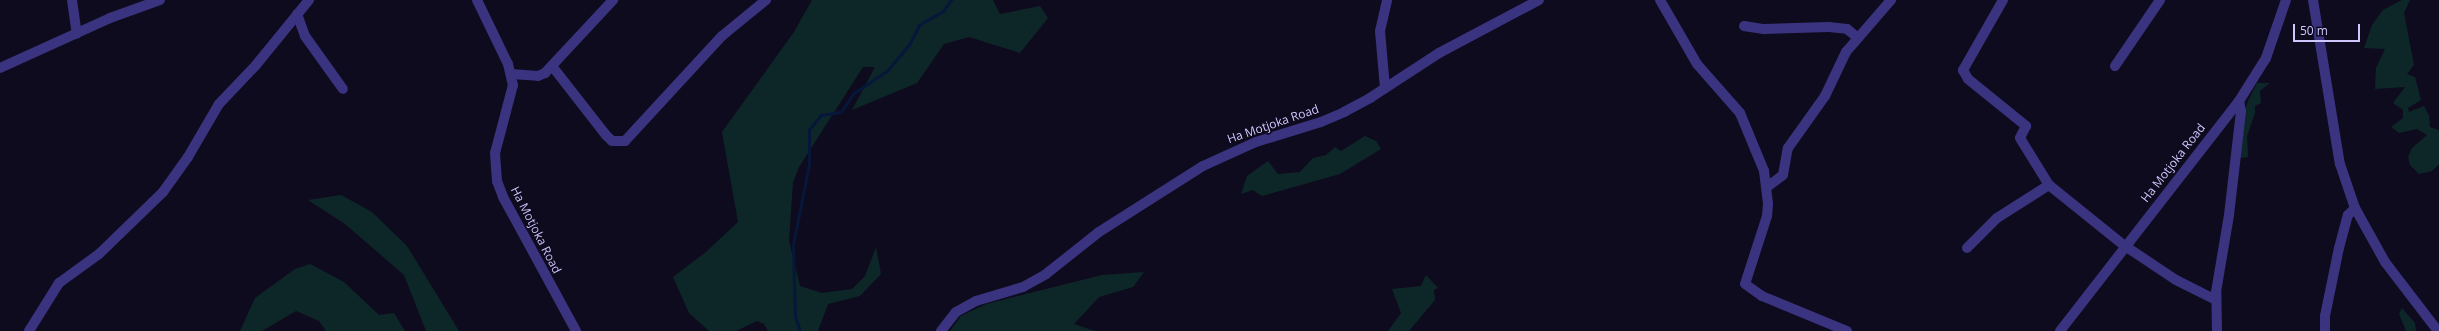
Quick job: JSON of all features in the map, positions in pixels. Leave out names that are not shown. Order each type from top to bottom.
[{"type":"street","points":[[72,0],[77,34]]},
{"type":"street","points":[[0,68],[110,18],[160,0]]},
{"type":"street","points":[[29,331],[59,283],[99,254],[163,192],[188,157],[219,104],[309,0]]},
{"type":"street","name":"Ha Motjoka Road","points":[[477,0],[498,40],[511,74],[511,94],[495,154],[497,181],[524,237],[576,331]]},
{"type":"street","points":[[511,74],[538,76],[552,66],[613,0]]},
{"type":"street","points":[[552,66],[606,135],[612,141],[625,141],[722,36],[766,0]]},
{"type":"street","points":[[1385,88],[1380,31],[1387,0]]},
{"type":"street","name":"Ha Motjoka Road","points":[[941,331],[956,312],[976,301],[1022,287],[1046,274],[1099,232],[1203,166],[1256,142],[1321,122],[1385,88],[1439,53],[1539,0]]},
{"type":"street","points":[[1660,0],[1697,64],[1740,113],[1764,172],[1767,187],[1767,216],[1745,284],[1762,296],[1847,331]]},
{"type":"street","points":[[1767,187],[1783,175],[1788,148],[1824,96],[1846,52],[1891,0]]},
{"type":"street","points":[[2003,0],[1963,70],[1974,84],[2026,126],[2020,138],[2049,185],[2125,246],[2176,280],[2216,300]]},
{"type":"street","points":[[2115,66],[2160,0]]},
{"type":"street","name":"Ha Motjoka Road","points":[[2060,331],[2239,101],[2266,58],[2286,0]]},
{"type":"street","points":[[2313,0],[2340,164],[2355,208],[2385,262],[2438,331]]},
{"type":"street","points":[[297,14],[304,36],[343,89]]},
{"type":"street","points":[[1744,26],[1764,29],[1829,27],[1847,29],[1858,38]]},
{"type":"street","points":[[2217,331],[2216,300],[2241,111],[2239,101]]},
{"type":"street","points":[[1967,248],[1997,218],[2049,185]]},
{"type":"street","points":[[2325,331],[2325,316],[2339,248],[2348,215],[2355,208]]},
{"type":"green space","points":[[812,0],[993,0],[1000,14],[1040,6],[1048,18],[1020,53],[969,37],[944,44],[917,83],[852,110],[875,67],[863,67],[799,167],[793,182],[789,241],[800,286],[822,293],[852,289],[865,276],[876,247],[881,274],[860,296],[828,304],[818,331],[768,331],[764,324],[757,321],[736,331],[709,331],[689,313],[673,277],[706,252],[738,222],[722,132],[794,32]]},
{"type":"green space","points":[[2402,0],[2410,0],[2404,13],[2414,65],[2407,74],[2415,77],[2421,100],[2408,108],[2409,112],[2424,106],[2429,116],[2430,127],[2439,130],[2439,164],[2432,171],[2419,174],[2410,165],[2408,157],[2412,148],[2427,135],[2417,129],[2399,133],[2391,127],[2403,118],[2403,110],[2393,103],[2405,87],[2375,89],[2376,68],[2385,49],[2364,48],[2372,25],[2383,10]]},
{"type":"green space","points":[[2257,83],[2270,83],[2260,91],[2261,103],[2255,106],[2255,113],[2247,136],[2248,157],[2242,158],[2239,156],[2240,130],[2248,101]]},
{"type":"green space","points":[[1365,136],[1376,141],[1381,149],[1340,174],[1262,196],[1253,190],[1241,194],[1247,176],[1268,161],[1278,174],[1300,172],[1313,158],[1326,155],[1335,147],[1341,151]]},
{"type":"green space","points":[[341,195],[372,212],[407,246],[459,331],[426,331],[404,275],[345,224],[308,200]]},
{"type":"green space","points":[[310,264],[344,282],[379,315],[394,313],[405,331],[326,331],[319,321],[296,311],[262,331],[240,331],[255,298],[295,269]]},
{"type":"green space","points":[[1144,272],[1133,287],[1099,297],[1074,324],[1095,331],[950,331],[961,316],[986,304],[1102,275]]},
{"type":"green space","points":[[1426,275],[1438,288],[1434,290],[1435,300],[1409,331],[1388,331],[1401,313],[1392,289],[1421,286]]},
{"type":"green space","points":[[2402,308],[2415,323],[2416,331],[2406,331],[2399,314]]},
{"type":"waterway","points":[[800,331],[795,317],[793,245],[809,165],[809,130],[821,115],[841,112],[854,93],[887,71],[909,45],[919,25],[943,11],[951,0]]}]
